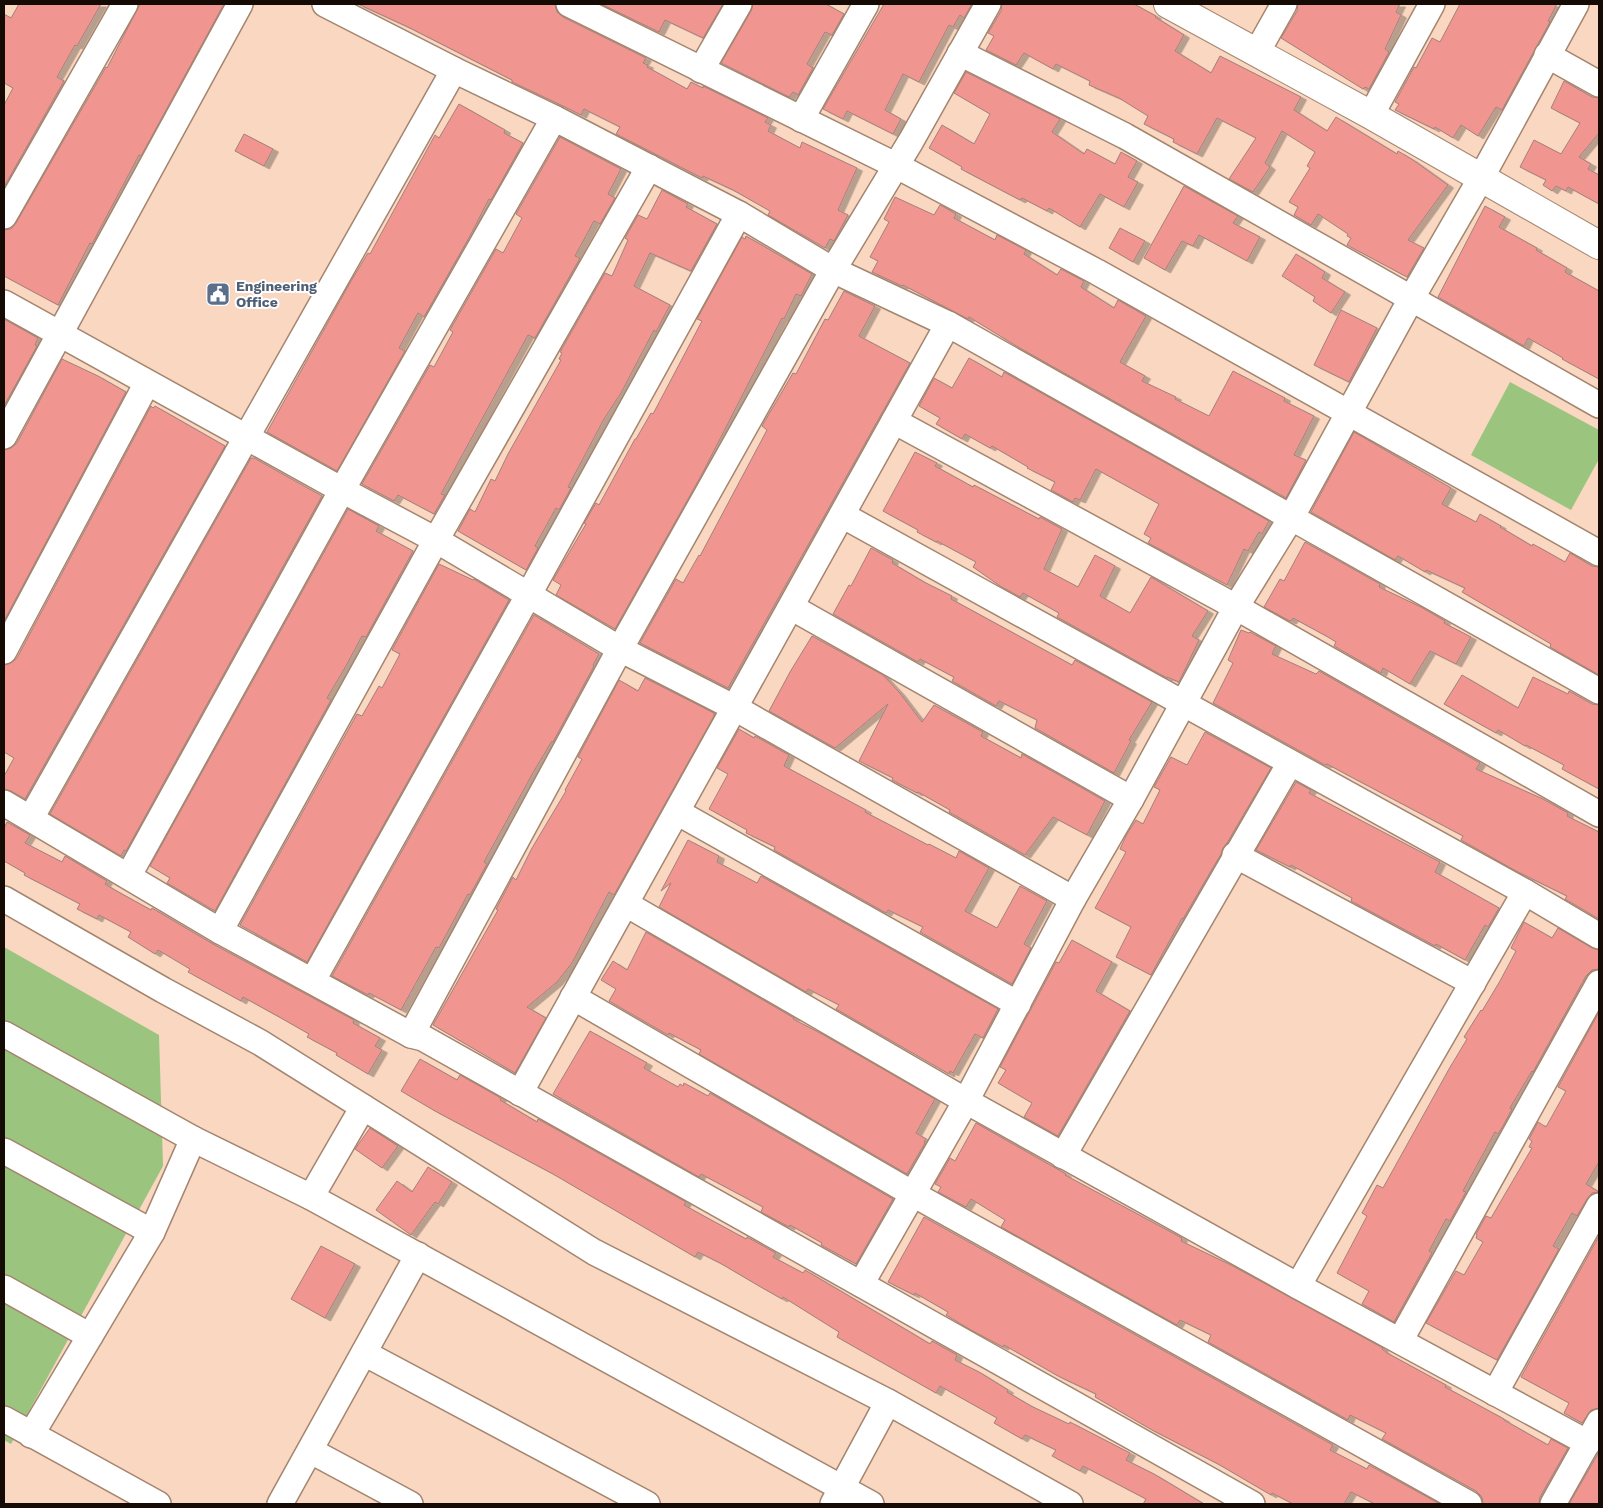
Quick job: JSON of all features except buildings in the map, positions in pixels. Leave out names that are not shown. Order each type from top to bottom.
[{"type":"street","points":[[4,216],[125,4]]},
{"type":"street","points":[[4,436],[240,4]]},
{"type":"street","points":[[325,4],[454,70],[554,118],[739,214],[833,270],[948,324],[1599,691]]},
{"type":"street","points":[[569,4],[612,13],[702,70],[896,166],[1097,272],[1348,414],[1599,552]]},
{"type":"street","points":[[702,70],[739,4]]},
{"type":"street","points":[[801,119],[866,4]]},
{"type":"street","points":[[411,1035],[620,649],[833,270],[896,166],[988,4]]},
{"type":"street","points":[[1168,4],[1371,115],[1599,245]]},
{"type":"street","points":[[1257,52],[1284,4]]},
{"type":"street","points":[[1371,115],[1432,4]]},
{"type":"street","points":[[861,1284],[966,1101],[1074,899],[1236,607],[1291,518],[1576,4]]},
{"type":"street","points":[[960,53],[1124,136],[1599,405]]},
{"type":"street","points":[[1547,55],[1599,84]]},
{"type":"street","points":[[31,818],[454,70]]},
{"type":"street","points":[[128,875],[342,490],[554,118]]},
{"type":"street","points":[[220,931],[436,540],[649,167]]},
{"type":"street","points":[[312,980],[529,594],[739,214]]},
{"type":"street","points":[[4,304],[436,540],[620,649],[735,708],[1074,899]]},
{"type":"street","points":[[520,1092],[948,324]]},
{"type":"street","points":[[4,650],[147,383]]},
{"type":"street","points":[[894,421],[1236,607],[1599,814]]},
{"type":"street","points":[[842,515],[1525,892],[1599,936]]},
{"type":"street","points":[[791,607],[1131,799]]},
{"type":"street","points":[[1063,1156],[1290,762]]},
{"type":"street","points":[[4,803],[220,931],[411,1035],[423,1038],[1252,1504]]},
{"type":"street","points":[[677,812],[1018,1004]]},
{"type":"street","points":[[1235,855],[1473,983]]},
{"type":"street","points":[[1298,1286],[1525,892]]},
{"type":"street","points":[[4,899],[163,990],[261,1043],[594,1252],[888,1402],[1070,1504]]},
{"type":"street","points":[[626,904],[966,1101],[1298,1286],[1495,1393],[1593,1433],[1553,1504]]},
{"type":"street","points":[[1400,1341],[1599,983]]},
{"type":"street","points":[[573,997],[913,1194],[1469,1504]]},
{"type":"street","points":[[4,1034],[193,1139],[311,1197],[418,1255],[837,1496],[871,1504]]},
{"type":"street","points":[[311,1197],[363,1107]]},
{"type":"street","points":[[31,1436],[152,1232],[193,1139]]},
{"type":"street","points":[[4,1151],[152,1232]]},
{"type":"street","points":[[1495,1393],[1599,1206]]},
{"type":"street","points":[[280,1504],[418,1255]]},
{"type":"street","points":[[4,1288],[90,1336]]},
{"type":"street","points":[[364,1353],[647,1504]]},
{"type":"street","points":[[837,1496],[888,1402]]},
{"type":"street","points":[[4,1419],[31,1436],[158,1504]]},
{"type":"street","points":[[311,1451],[410,1504]]},
{"type":"green space","points":[[1510,382],[1599,430],[1599,459],[1571,510],[1471,455]]},
{"type":"green space","points":[[4,947],[159,1035],[163,1166],[11,1444],[4,1440]]},
{"type":"place","name":"Engineering Office","points":[[218,294]]}]
